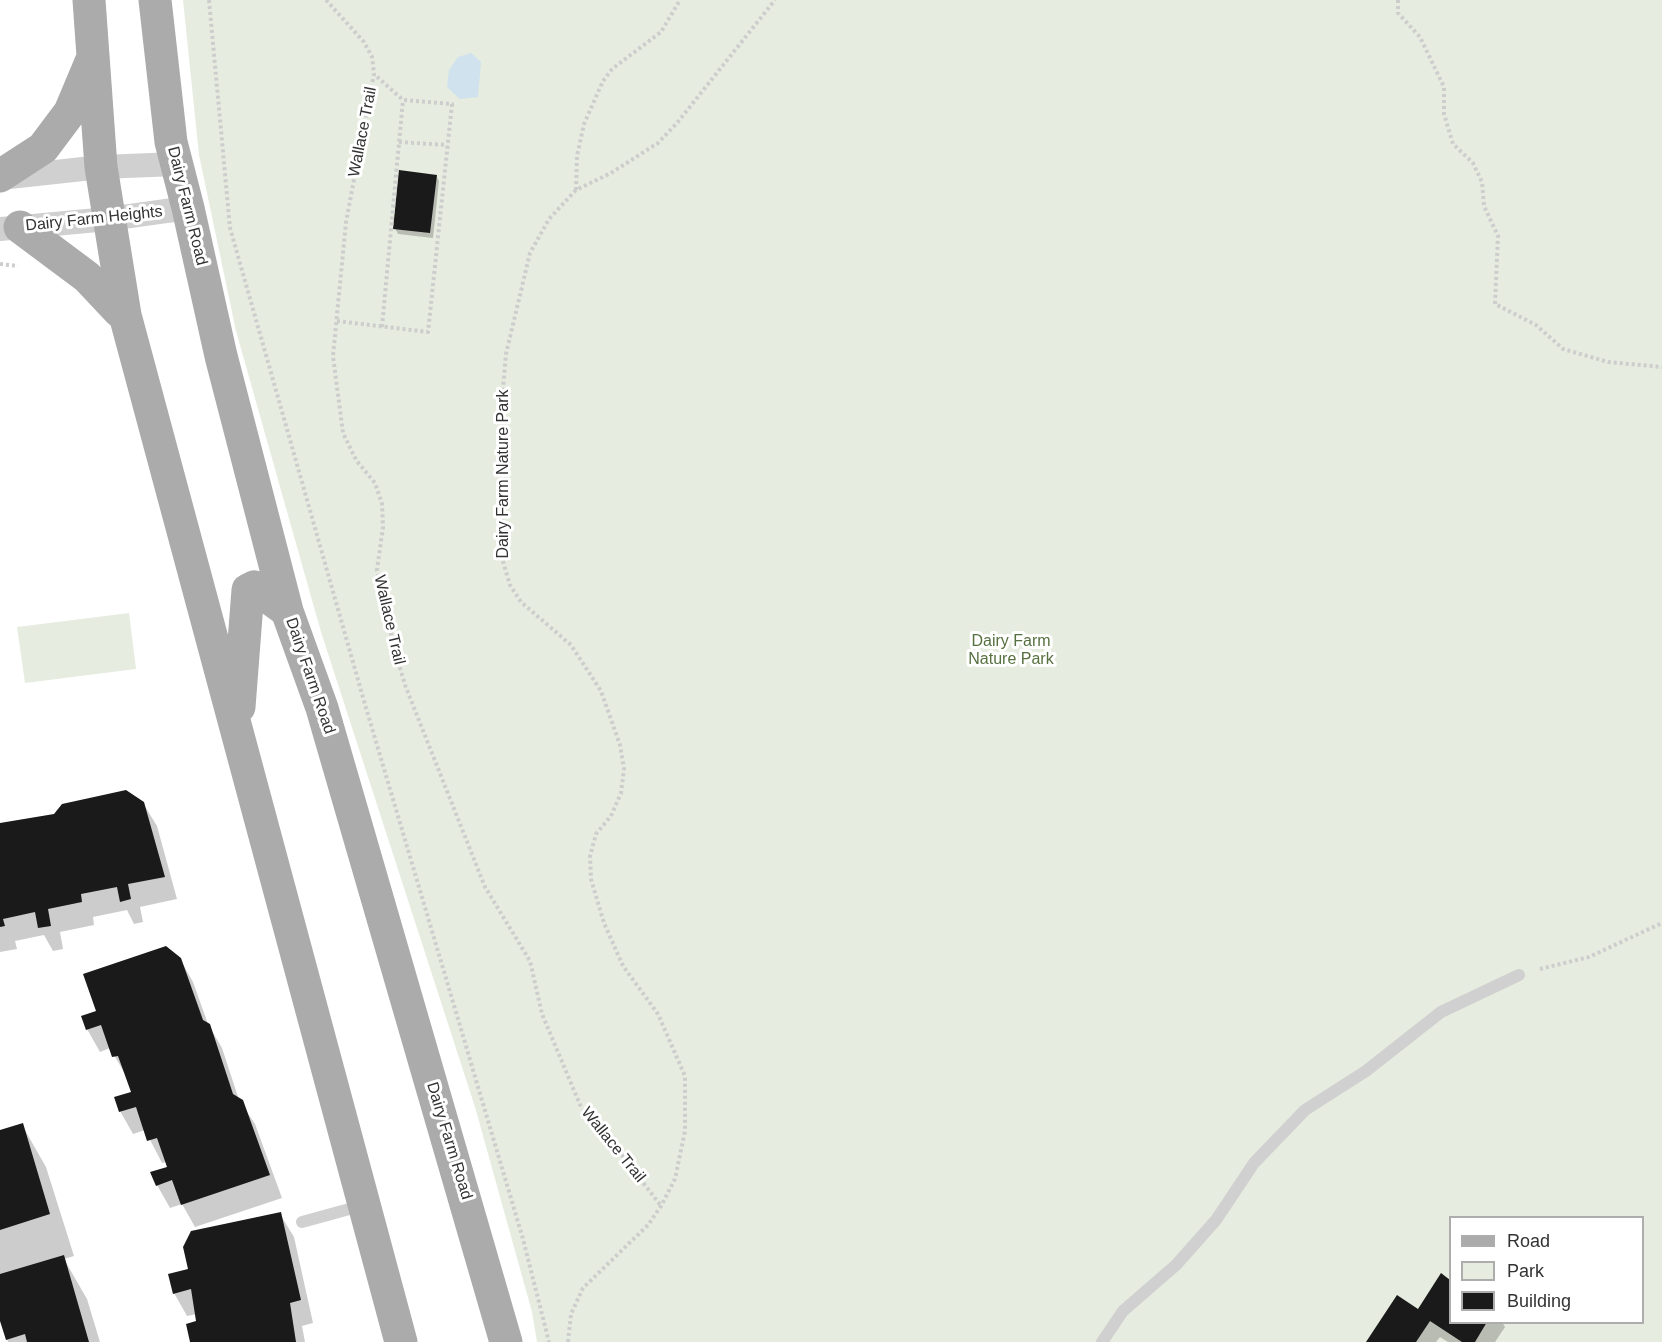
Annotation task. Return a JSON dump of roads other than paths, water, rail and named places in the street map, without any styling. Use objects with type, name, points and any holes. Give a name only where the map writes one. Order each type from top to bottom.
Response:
[{"type":"main road","points":[[89,0],[101,167],[125,315],[401,1342]]},
{"type":"main road","name":"Dairy Farm Road","points":[[155,0],[169,131],[221,356],[288,611],[322,708],[506,1342]]},
{"type":"main road","points":[[0,177],[43,148],[57,131],[70,112],[93,57]]},
{"type":"main road","points":[[10,228],[87,277],[118,311],[125,315]]},
{"type":"main road","points":[[237,729],[248,590],[254,587],[288,611]]},
{"type":"street","points":[[0,177],[101,167],[177,164]]},
{"type":"street","name":"Dairy Farm Heights","points":[[10,228],[108,219],[188,208]]},
{"type":"lane","points":[[1102,1342],[1123,1311],[1176,1265],[1216,1220],[1254,1163],[1305,1110],[1366,1071],[1442,1012],[1519,975]]},
{"type":"lane","points":[[302,1222],[365,1205]]},
{"type":"water","points":[[471,53],[481,62],[478,97],[460,99],[447,87],[449,70],[458,57]]},
{"type":"park label","name":"Dairy Farm Nature Park","points":[[1011,651]]}]
